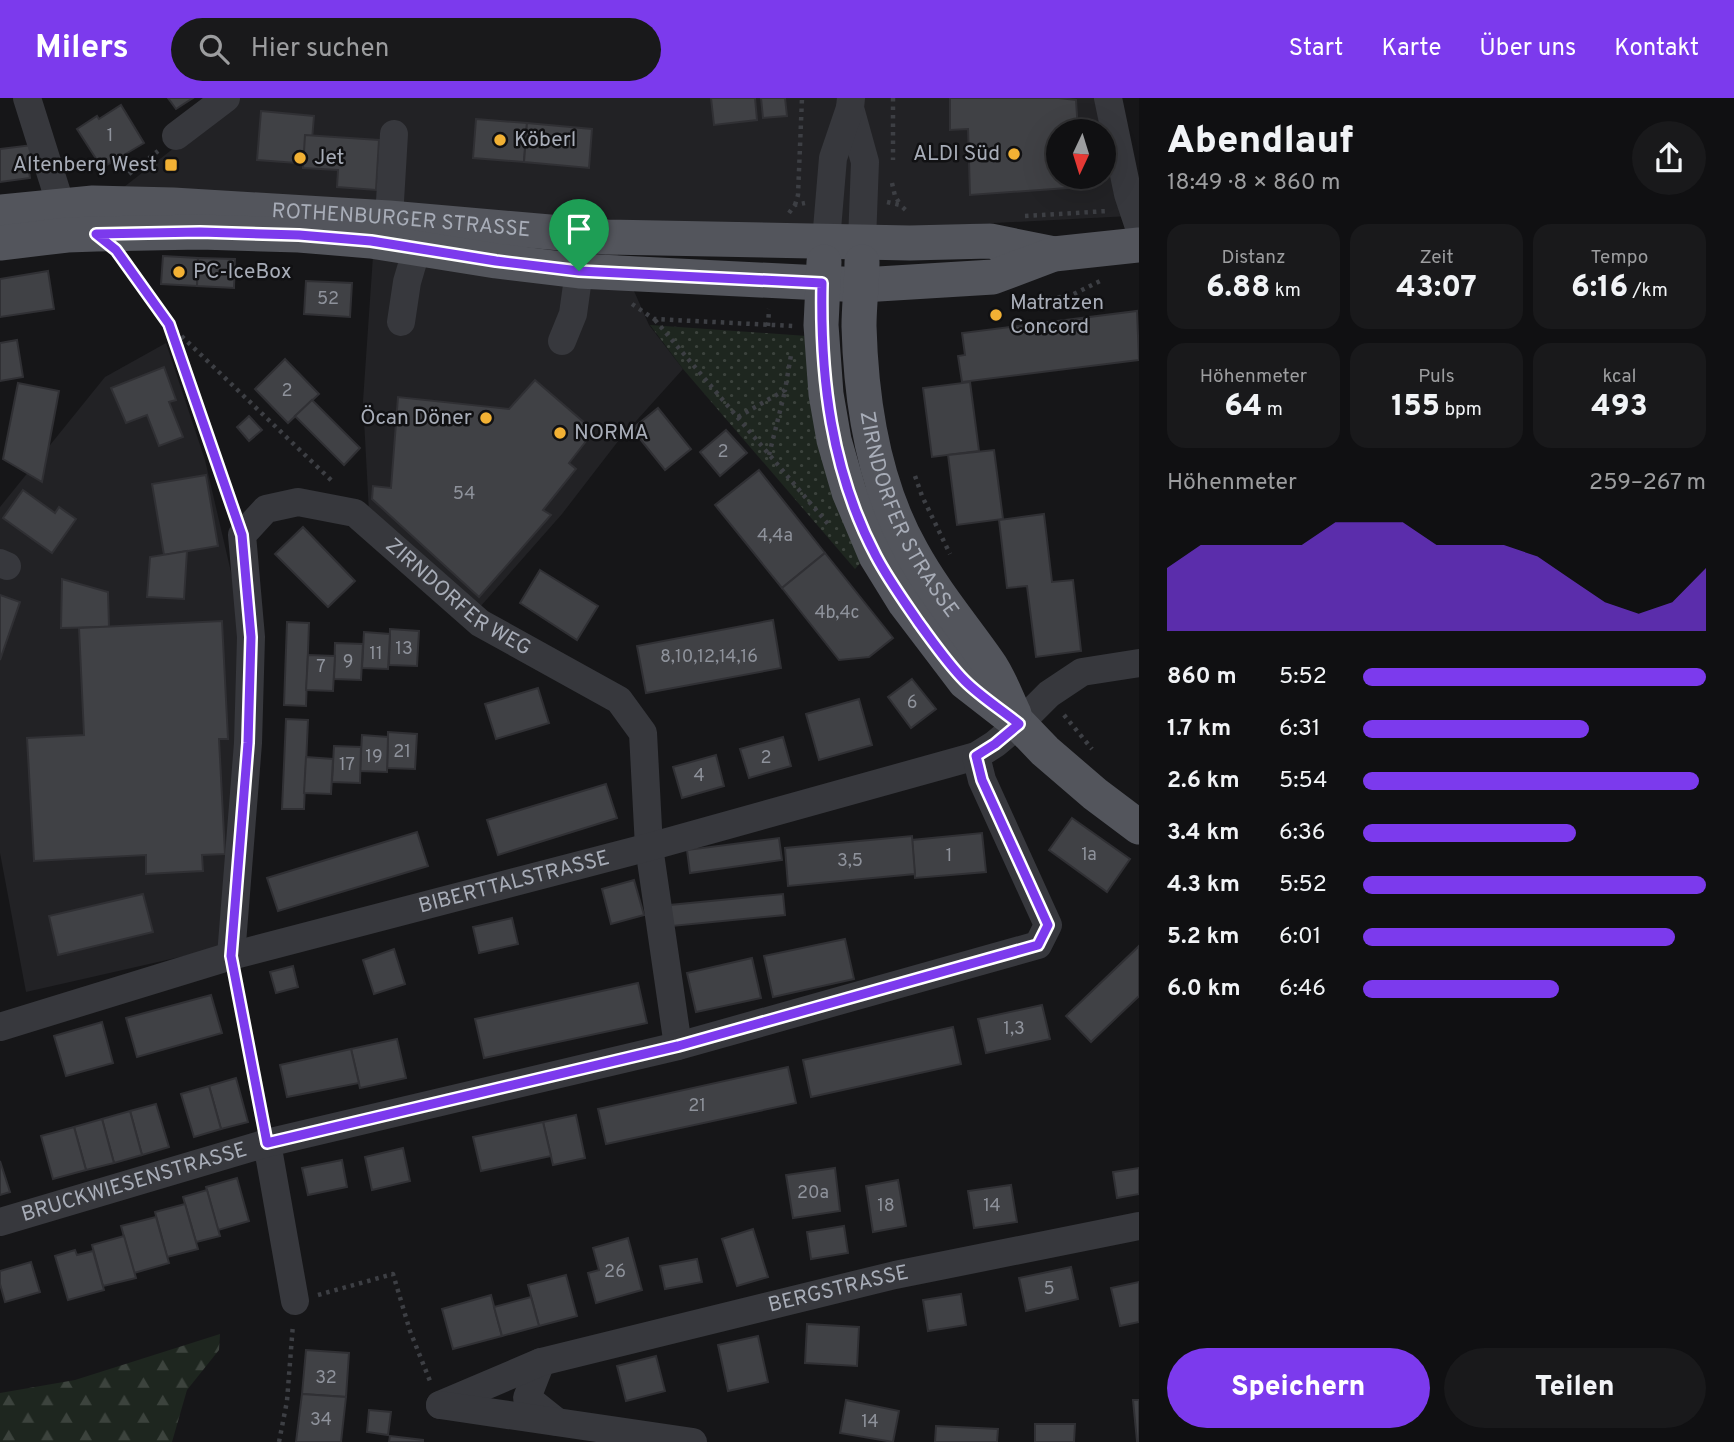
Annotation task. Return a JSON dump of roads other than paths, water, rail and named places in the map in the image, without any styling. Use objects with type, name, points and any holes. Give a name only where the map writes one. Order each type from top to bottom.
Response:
[{"type":"main road","name":"ROTHENBURGER STRASSE","points":[[0,212],[83,214],[173,205],[389,218],[607,237],[990,242],[1054,254]]},
{"type":"main road","name":"ROTHENBURGER STRASSE","points":[[0,243],[67,235],[83,214]]},
{"type":"main road","name":"ROTHENBURGER STRASSE","points":[[83,214],[200,232],[299,235],[371,241],[579,271],[862,285],[993,277],[1054,254],[1139,245]]},
{"type":"main road","name":"ZIRNDORFER STRASSE","points":[[826,241],[821,339],[826,394],[834,440],[849,492],[876,556],[912,613],[965,681],[1019,724],[1045,751],[1096,794],[1139,827]]},
{"type":"main road","name":"ZIRNDORFER STRASSE","points":[[862,241],[860,339],[869,422],[879,470],[893,513],[911,551],[936,591],[989,664],[1019,724]]},
{"type":"street","points":[[27,98],[83,214]]},
{"type":"street","points":[[176,136],[226,98]]},
{"type":"street","points":[[1108,98],[1128,194],[1139,227]]},
{"type":"street","points":[[826,241],[833,158],[850,103]]},
{"type":"street","points":[[850,103],[865,162],[862,241]]},
{"type":"street","points":[[389,218],[394,134]]},
{"type":"street","points":[[401,322],[417,248]]},
{"type":"street","points":[[562,341],[571,324],[579,271]]},
{"type":"street","name":"ZIRNDORFER WEG","points":[[231,956],[248,743],[251,637],[242,535],[266,509],[298,502],[355,513],[481,623],[619,700],[643,733],[649,847],[678,1046]]},
{"type":"street","name":"BIBERTTALSTRASSE","points":[[0,1027],[231,956],[649,847],[976,756],[1019,724],[1049,694],[1082,672],[1139,663]]},
{"type":"street","name":"BRUCKWIESENSTRASSE","points":[[0,1223],[267,1143],[678,1046],[1038,945],[1048,925],[982,780],[976,756]]},
{"type":"street","points":[[267,1143],[295,1301]]},
{"type":"street","name":"BERGSTRASSE","points":[[558,1423],[440,1405],[541,1362],[882,1278],[1139,1226]]},
{"type":"street","points":[[541,1362],[527,1398],[558,1423],[693,1442]]},
{"type":"place","name":"Köberl","points":[[500,140]]},
{"type":"place","name":"ALDI Süd","points":[[1014,154]]},
{"type":"place","name":"Jet","points":[[300,158]]},
{"type":"place","name":"Altenberg West","points":[[171,165]]},
{"type":"place","name":"PC-IceBox","points":[[179,272]]},
{"type":"place","name":"Matratzen Concord","points":[[996,315]]},
{"type":"place","name":"Öcan Döner","points":[[486,418]]},
{"type":"place","name":"NORMA","points":[[560,433]]}]
